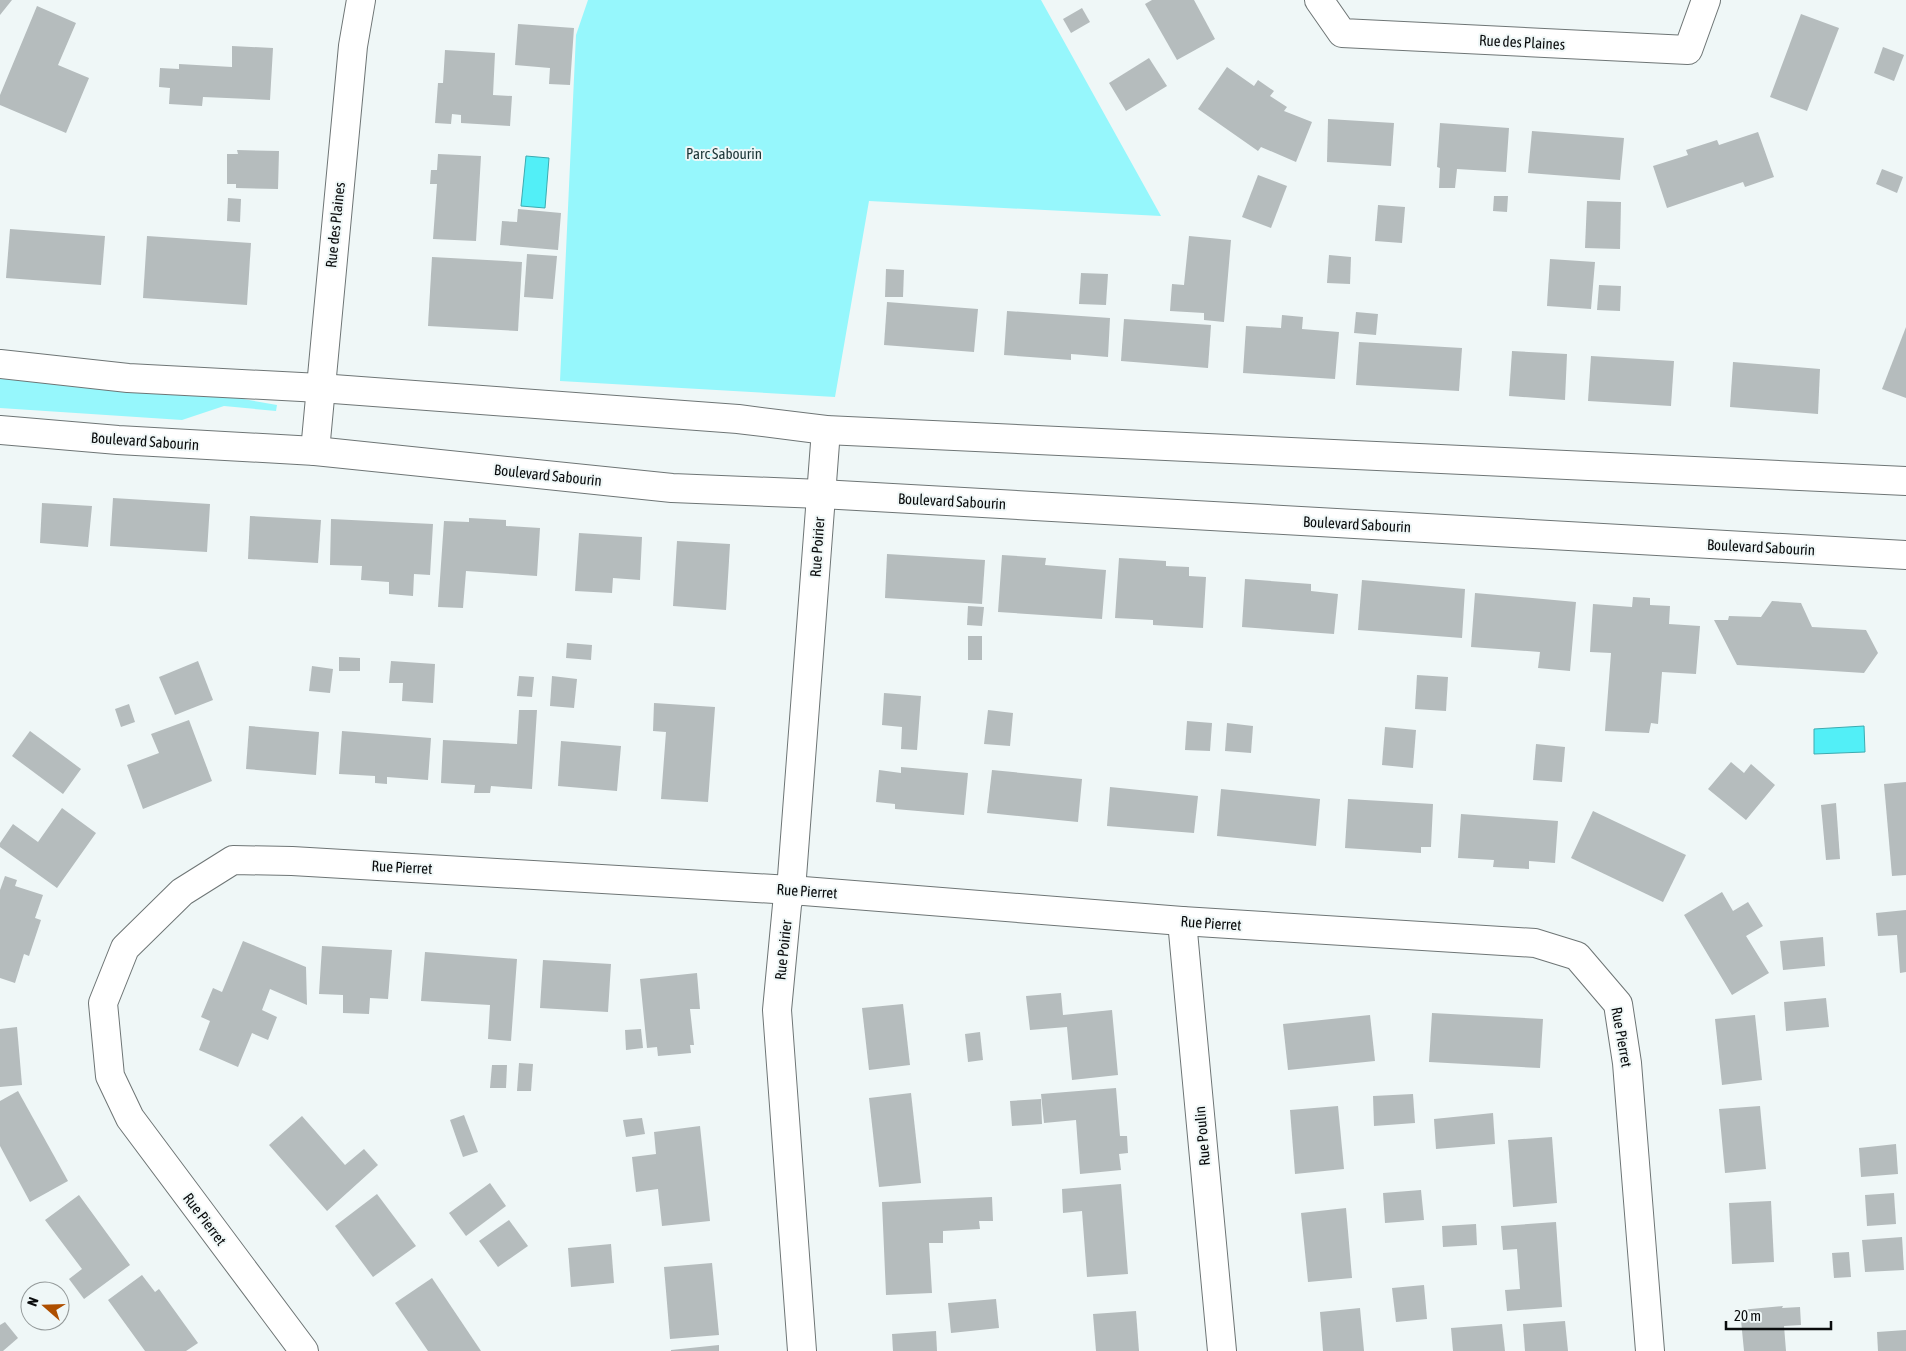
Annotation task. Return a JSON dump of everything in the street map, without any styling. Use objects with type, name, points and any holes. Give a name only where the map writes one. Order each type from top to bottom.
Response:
[{"type":"street","name":"Rue des Plaines","points":[[315,452],[353,46],[361,0]]},
{"type":"street","name":"Rue des Plaines","points":[[1319,0],[1342,33],[1688,50],[1706,0]]},
{"type":"street","points":[[0,364],[128,378],[320,388],[738,418],[826,430],[1906,481]]},
{"type":"street","name":"Boulevard Sabourin","points":[[0,430],[118,440],[315,452],[672,488],[821,494],[1906,555]]},
{"type":"street","name":"Rue Poirier","points":[[802,1351],[777,1010],[787,905],[791,890],[826,430]]},
{"type":"street","name":"Rue Pierret","points":[[304,1351],[130,1118],[110,1076],[103,1003],[125,948],[182,892],[233,860],[292,860],[791,890],[1182,921],[1535,943],[1577,956],[1618,1004],[1628,1063],[1650,1351]]},
{"type":"street","name":"Rue Poulin","points":[[1182,921],[1222,1351]]},
{"type":"green space","name":"Parc Sabourin","points":[[588,0],[1041,0],[1161,216],[869,201],[835,397],[560,381],[576,35]]},
{"type":"green space","points":[[0,378],[193,390],[277,405],[276,411],[224,406],[182,420],[0,408]]},
{"type":"shaded area","points":[[526,156],[549,158],[545,208],[521,206]]},
{"type":"shaded area","points":[[1864,726],[1865,752],[1814,754],[1814,729]]},
{"type":"building","points":[[0,0],[12,0],[0,15]]},
{"type":"building","points":[[1152,0],[1194,0],[1215,39],[1177,60],[1145,4]]},
{"type":"building","points":[[37,6],[76,23],[58,65],[89,78],[66,133],[0,105],[0,95]]},
{"type":"building","points":[[1082,8],[1090,22],[1071,33],[1063,19]]},
{"type":"building","points":[[1801,14],[1839,28],[1807,111],[1770,97]]},
{"type":"building","points":[[518,24],[574,28],[570,85],[549,84],[550,68],[515,65]]},
{"type":"building","points":[[232,46],[273,48],[270,100],[203,97],[202,106],[169,104],[170,88],[159,87],[160,68],[179,69],[179,64],[232,67]]},
{"type":"building","points":[[1883,47],[1904,55],[1894,81],[1874,73]]},
{"type":"building","points":[[445,50],[495,53],[493,95],[512,96],[510,126],[461,123],[461,115],[452,114],[451,124],[435,123],[438,83],[443,83]]},
{"type":"building","points":[[1149,58],[1167,86],[1126,111],[1109,83]]},
{"type":"building","points":[[1227,67],[1254,86],[1258,80],[1274,91],[1270,96],[1287,107],[1284,111],[1312,122],[1296,162],[1261,147],[1258,151],[1198,109]]},
{"type":"building","points":[[1328,119],[1394,123],[1391,166],[1327,162]]},
{"type":"building","points":[[1440,123],[1509,128],[1506,172],[1457,169],[1455,188],[1439,188],[1440,168],[1437,167]]},
{"type":"building","points":[[1532,131],[1624,138],[1620,180],[1528,173]]},
{"type":"building","points":[[1758,132],[1774,177],[1745,187],[1743,182],[1667,208],[1653,166],[1688,155],[1686,150],[1717,140],[1719,145]]},
{"type":"building","points":[[237,150],[279,151],[278,189],[236,188],[236,184],[227,184],[227,154],[238,154]]},
{"type":"building","points":[[438,154],[481,156],[476,241],[433,239],[437,184],[430,184],[431,170],[437,170]]},
{"type":"building","points":[[1882,169],[1903,177],[1897,193],[1876,184]]},
{"type":"building","points":[[1258,175],[1287,186],[1271,228],[1242,217]]},
{"type":"building","points":[[1494,196],[1508,196],[1507,212],[1493,211]]},
{"type":"building","points":[[228,198],[241,199],[240,222],[227,221]]},
{"type":"building","points":[[1587,201],[1621,202],[1620,249],[1585,248]]},
{"type":"building","points":[[1378,205],[1405,207],[1402,243],[1375,241]]},
{"type":"building","points":[[518,209],[561,213],[558,250],[500,245],[502,221],[517,222]]},
{"type":"building","points":[[10,229],[105,236],[101,285],[6,278]]},
{"type":"building","points":[[147,236],[251,243],[247,305],[143,298]]},
{"type":"building","points":[[1189,236],[1231,240],[1224,322],[1204,320],[1204,313],[1170,311],[1172,284],[1184,285]]},
{"type":"building","points":[[527,254],[557,256],[553,299],[524,297]]},
{"type":"building","points":[[1329,255],[1351,257],[1350,284],[1327,283]]},
{"type":"building","points":[[432,257],[522,262],[518,331],[428,326]]},
{"type":"building","points":[[1550,259],[1595,262],[1591,309],[1547,306]]},
{"type":"building","points":[[886,269],[904,270],[903,297],[885,297]]},
{"type":"building","points":[[1081,273],[1108,274],[1106,305],[1079,304]]},
{"type":"building","points":[[1599,285],[1621,286],[1620,311],[1597,310]]},
{"type":"building","points":[[887,302],[978,309],[974,352],[884,345]]},
{"type":"building","points":[[1007,311],[1110,318],[1108,357],[1071,354],[1071,360],[1004,355]]},
{"type":"building","points":[[1356,312],[1378,314],[1376,335],[1354,333]]},
{"type":"building","points":[[1282,315],[1303,317],[1302,329],[1339,332],[1335,379],[1243,373],[1246,326],[1281,328]]},
{"type":"building","points":[[1124,319],[1211,325],[1208,368],[1121,361]]},
{"type":"building","points":[[1906,327],[1906,398],[1882,389]]},
{"type":"building","points":[[1359,342],[1462,348],[1459,391],[1356,385]]},
{"type":"building","points":[[1512,351],[1567,354],[1565,400],[1509,396]]},
{"type":"building","points":[[1591,356],[1674,361],[1671,406],[1588,401]]},
{"type":"building","points":[[1733,362],[1820,369],[1818,414],[1730,407]]},
{"type":"building","points":[[113,498],[210,504],[207,552],[110,546]]},
{"type":"building","points":[[42,503],[92,506],[88,547],[40,543]]},
{"type":"building","points":[[250,516],[321,520],[318,563],[248,559]]},
{"type":"building","points":[[469,518],[506,520],[506,526],[540,528],[537,576],[466,571],[463,608],[438,607],[444,521],[469,522]]},
{"type":"building","points":[[331,519],[433,524],[430,575],[414,574],[413,596],[389,594],[389,582],[361,580],[362,566],[330,565]]},
{"type":"building","points":[[579,533],[642,537],[640,580],[613,578],[612,593],[575,591]]},
{"type":"building","points":[[677,541],[730,544],[726,610],[673,606]]},
{"type":"building","points":[[887,554],[985,560],[982,604],[885,598]]},
{"type":"building","points":[[1002,555],[1046,558],[1045,565],[1106,570],[1102,619],[998,612]]},
{"type":"building","points":[[1119,558],[1166,561],[1166,566],[1189,567],[1189,576],[1206,577],[1203,628],[1153,625],[1153,620],[1115,618]]},
{"type":"building","points":[[1245,579],[1311,584],[1311,591],[1338,594],[1334,634],[1242,627]]},
{"type":"building","points":[[1362,580],[1465,589],[1462,638],[1358,630]]},
{"type":"building","points":[[1475,593],[1576,602],[1570,671],[1538,668],[1540,652],[1471,647]]},
{"type":"building","points":[[1633,597],[1650,598],[1650,605],[1670,606],[1669,624],[1700,626],[1696,674],[1662,672],[1658,724],[1651,723],[1649,733],[1605,731],[1611,653],[1590,652],[1593,604],[1632,607]]},
{"type":"building","points":[[1772,601],[1801,603],[1812,627],[1866,630],[1878,653],[1864,673],[1737,665],[1714,620],[1728,620],[1729,616],[1761,617]]},
{"type":"building","points":[[968,606],[984,607],[982,626],[967,625]]},
{"type":"building","points":[[968,636],[982,636],[982,660],[968,660]]},
{"type":"building","points":[[567,643],[592,645],[591,660],[566,658]]},
{"type":"building","points":[[339,657],[360,658],[360,671],[339,671]]},
{"type":"building","points":[[198,661],[213,700],[175,715],[159,677]]},
{"type":"building","points":[[391,661],[435,664],[433,703],[402,701],[403,683],[389,683]]},
{"type":"building","points":[[312,666],[333,669],[330,693],[309,691]]},
{"type":"building","points":[[1417,675],[1448,677],[1446,711],[1415,709]]},
{"type":"building","points":[[519,676],[534,677],[532,697],[517,696]]},
{"type":"building","points":[[552,676],[577,679],[574,708],[550,706]]},
{"type":"building","points":[[884,693],[921,696],[917,750],[901,749],[902,727],[882,725]]},
{"type":"building","points":[[654,703],[715,707],[708,802],[661,799],[666,732],[653,731]]},
{"type":"building","points":[[129,704],[135,722],[121,727],[115,709]]},
{"type":"building","points":[[519,710],[537,710],[532,789],[491,786],[490,793],[474,793],[475,785],[441,783],[443,740],[517,744]]},
{"type":"building","points":[[988,710],[1013,713],[1010,746],[984,744]]},
{"type":"building","points":[[189,720],[212,781],[143,809],[127,765],[159,753],[151,734]]},
{"type":"building","points":[[1187,721],[1212,723],[1210,751],[1185,750]]},
{"type":"building","points":[[1227,723],[1253,726],[1251,753],[1225,751]]},
{"type":"building","points":[[249,726],[319,732],[316,775],[246,769]]},
{"type":"building","points":[[1385,727],[1416,730],[1413,768],[1382,765]]},
{"type":"building","points":[[30,731],[81,769],[63,794],[12,756]]},
{"type":"building","points":[[342,731],[431,738],[428,780],[387,777],[387,784],[375,783],[375,776],[339,774]]},
{"type":"building","points":[[561,741],[621,746],[617,791],[558,786]]},
{"type":"building","points":[[1536,744],[1565,747],[1562,782],[1533,780]]},
{"type":"building","points":[[1731,762],[1744,773],[1751,764],[1775,785],[1746,820],[1708,789]]},
{"type":"building","points":[[901,767],[968,773],[964,815],[895,809],[895,804],[876,802],[879,770],[901,773]]},
{"type":"building","points":[[992,770],[1082,779],[1078,822],[987,813]]},
{"type":"building","points":[[1906,782],[1906,875],[1892,876],[1884,784]]},
{"type":"building","points":[[1110,787],[1198,796],[1194,833],[1107,826]]},
{"type":"building","points":[[1221,789],[1320,799],[1316,846],[1217,836]]},
{"type":"building","points":[[1348,799],[1433,804],[1431,847],[1421,847],[1421,853],[1345,848]]},
{"type":"building","points":[[1836,803],[1840,859],[1826,860],[1821,805]]},
{"type":"building","points":[[62,808],[96,833],[57,888],[0,847],[0,843],[13,824],[38,842]]},
{"type":"building","points":[[1593,811],[1686,855],[1663,902],[1571,858]]},
{"type":"building","points":[[1461,814],[1558,821],[1555,863],[1529,861],[1529,869],[1493,867],[1494,860],[1458,858]]},
{"type":"building","points":[[5,876],[17,880],[15,886],[43,895],[35,918],[41,920],[29,956],[24,954],[15,983],[0,978],[0,890]]},
{"type":"building","points":[[1722,892],[1733,911],[1748,902],[1763,926],[1746,936],[1769,973],[1732,995],[1684,915]]},
{"type":"building","points":[[1906,910],[1906,972],[1900,973],[1897,935],[1878,936],[1876,913]]},
{"type":"building","points":[[1823,937],[1825,966],[1783,970],[1780,941]]},
{"type":"building","points":[[243,941],[306,967],[307,1005],[270,989],[262,1010],[277,1017],[268,1040],[252,1033],[238,1067],[199,1050],[210,1021],[201,1017],[213,988],[222,992]]},
{"type":"building","points":[[322,946],[392,950],[388,999],[370,998],[369,1014],[343,1013],[343,995],[319,994]]},
{"type":"building","points":[[425,952],[517,959],[511,1041],[488,1039],[490,1005],[421,1001]]},
{"type":"building","points":[[543,960],[611,964],[608,1012],[540,1008]]},
{"type":"building","points":[[697,973],[700,1009],[690,1009],[694,1045],[690,1045],[691,1053],[658,1056],[657,1047],[647,1048],[640,979]]},
{"type":"building","points":[[1061,993],[1063,1015],[1112,1010],[1118,1075],[1072,1080],[1067,1027],[1030,1030],[1026,996]]},
{"type":"building","points":[[1826,998],[1829,1027],[1786,1031],[1784,1002]]},
{"type":"building","points":[[903,1004],[910,1065],[869,1070],[862,1008]]},
{"type":"building","points":[[1432,1013],[1543,1019],[1540,1068],[1429,1062]]},
{"type":"building","points":[[1370,1015],[1375,1061],[1288,1070],[1283,1024]]},
{"type":"building","points":[[1755,1015],[1762,1080],[1722,1085],[1715,1019]]},
{"type":"building","points":[[17,1027],[22,1085],[0,1087],[0,1029]]},
{"type":"building","points":[[641,1029],[643,1048],[626,1050],[625,1030]]},
{"type":"building","points":[[980,1032],[983,1060],[968,1062],[965,1034]]},
{"type":"building","points":[[519,1063],[533,1064],[531,1091],[517,1091]]},
{"type":"building","points":[[492,1065],[507,1065],[506,1088],[490,1088]]},
{"type":"building","points":[[1116,1088],[1120,1136],[1127,1136],[1128,1153],[1119,1154],[1121,1170],[1080,1174],[1076,1120],[1044,1123],[1041,1094]]},
{"type":"building","points":[[18,1091],[68,1181],[30,1202],[0,1146],[0,1101]]},
{"type":"building","points":[[911,1093],[921,1183],[879,1187],[869,1098]]},
{"type":"building","points":[[1413,1094],[1415,1123],[1374,1126],[1373,1096]]},
{"type":"building","points":[[1041,1099],[1042,1124],[1012,1126],[1010,1101]]},
{"type":"building","points":[[1338,1106],[1344,1169],[1295,1174],[1290,1110]]},
{"type":"building","points":[[1760,1106],[1766,1169],[1725,1173],[1719,1109]]},
{"type":"building","points":[[1493,1113],[1495,1144],[1436,1149],[1434,1119]]},
{"type":"building","points":[[464,1115],[478,1152],[463,1157],[450,1120]]},
{"type":"building","points":[[302,1116],[345,1165],[364,1149],[378,1165],[327,1211],[269,1145]]},
{"type":"building","points":[[642,1118],[645,1134],[626,1137],[623,1120]]},
{"type":"building","points":[[700,1126],[710,1221],[662,1226],[658,1189],[636,1192],[632,1157],[656,1154],[654,1132]]},
{"type":"building","points":[[1552,1137],[1557,1203],[1513,1207],[1508,1140]]},
{"type":"building","points":[[1896,1144],[1898,1174],[1861,1177],[1859,1148]]},
{"type":"building","points":[[490,1183],[506,1206],[466,1236],[449,1213]]},
{"type":"building","points":[[1121,1184],[1128,1274],[1087,1277],[1082,1211],[1063,1213],[1062,1189]]},
{"type":"building","points":[[1421,1190],[1424,1220],[1385,1223],[1383,1193]]},
{"type":"building","points":[[1894,1193],[1896,1224],[1867,1226],[1865,1195]]},
{"type":"building","points":[[377,1194],[416,1246],[373,1277],[335,1226]]},
{"type":"building","points":[[79,1195],[130,1265],[84,1299],[69,1279],[82,1269],[45,1220]]},
{"type":"building","points":[[992,1197],[993,1221],[979,1221],[980,1229],[943,1231],[943,1243],[929,1243],[932,1293],[886,1295],[882,1202]]},
{"type":"building","points":[[1771,1201],[1774,1262],[1732,1264],[1729,1203]]},
{"type":"building","points":[[1346,1208],[1352,1278],[1308,1282],[1301,1213]]},
{"type":"building","points":[[509,1220],[528,1246],[498,1267],[479,1241]]},
{"type":"building","points":[[1556,1222],[1562,1307],[1507,1311],[1505,1290],[1520,1289],[1517,1249],[1503,1250],[1501,1226]]},
{"type":"building","points":[[1476,1224],[1477,1245],[1443,1247],[1442,1226]]},
{"type":"building","points":[[1902,1237],[1904,1270],[1865,1272],[1862,1240]]},
{"type":"building","points":[[611,1244],[614,1283],[571,1287],[568,1248]]},
{"type":"building","points":[[1849,1252],[1851,1277],[1834,1278],[1832,1253]]},
{"type":"building","points":[[712,1263],[719,1335],[670,1339],[664,1267]]},
{"type":"building","points":[[142,1275],[155,1292],[159,1289],[198,1343],[186,1351],[145,1351],[108,1300]]},
{"type":"building","points":[[432,1278],[481,1351],[428,1351],[395,1303]]},
{"type":"building","points":[[1424,1285],[1427,1319],[1396,1322],[1392,1288]]},
{"type":"building","points":[[996,1299],[999,1328],[951,1333],[948,1303]]},
{"type":"building","points":[[1783,1306],[1782,1308],[1800,1307],[1801,1325],[1784,1326],[1786,1351],[1744,1351],[1740,1310]]},
{"type":"building","points":[[1360,1308],[1364,1351],[1323,1351],[1320,1312]]},
{"type":"building","points":[[1136,1311],[1139,1351],[1096,1351],[1093,1314]]},
{"type":"building","points":[[1565,1321],[1568,1351],[1525,1351],[1523,1324]]},
{"type":"building","points":[[5,1322],[18,1338],[3,1351],[0,1351],[0,1325]]},
{"type":"building","points":[[1502,1324],[1505,1351],[1453,1351],[1451,1328]]},
{"type":"building","points":[[1906,1330],[1906,1351],[1878,1351],[1877,1332]]},
{"type":"building","points":[[936,1331],[937,1351],[893,1351],[892,1334]]},
{"type":"building","points":[[719,1345],[719,1351],[671,1351],[671,1350]]}]
